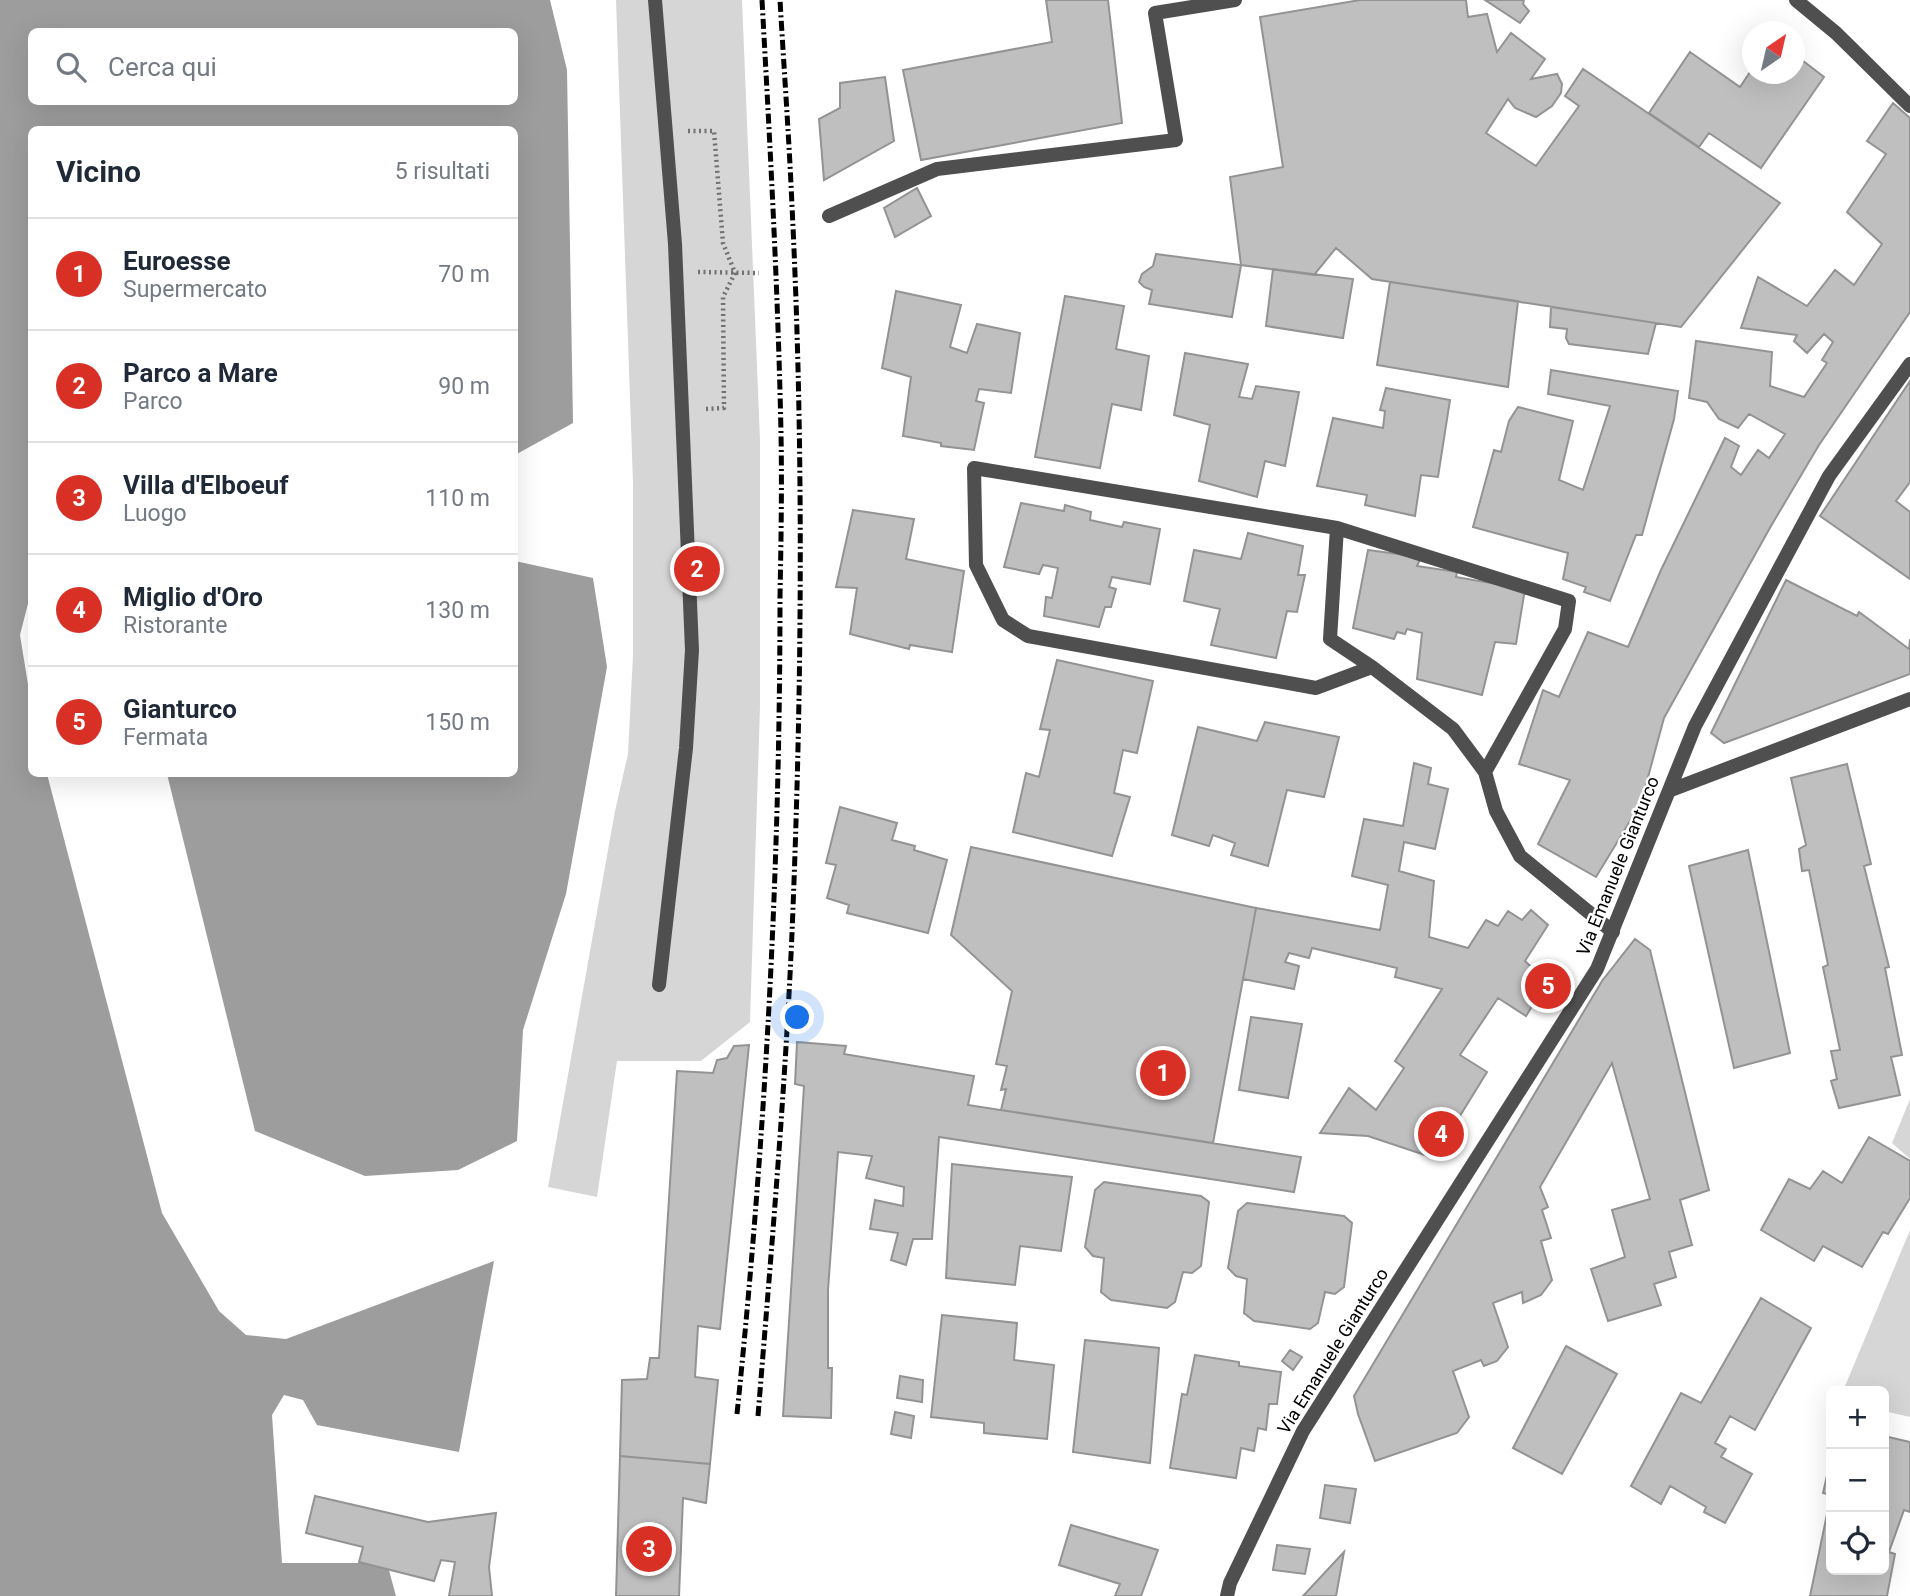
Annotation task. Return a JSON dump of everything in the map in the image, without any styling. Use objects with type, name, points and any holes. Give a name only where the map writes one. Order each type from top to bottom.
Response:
[{"type":"street","points":[[655,0],[676,272],[692,650],[686,748],[659,985]]},
{"type":"street","points":[[830,216],[937,169],[1176,140],[1155,13],[1235,0]]},
{"type":"street","points":[[1796,0],[1836,33],[1910,106]]},
{"type":"street","name":"Via Emanuele Gianturco","points":[[1227,1596],[1230,1583],[1303,1431],[1597,969],[1695,726],[1829,476],[1910,364]]},
{"type":"street","points":[[1372,667],[1316,688],[1028,636],[1003,620],[976,565],[974,468],[1337,528],[1569,601],[1565,629],[1485,772]]},
{"type":"street","points":[[1337,528],[1330,639],[1372,667],[1453,730],[1485,772],[1496,811],[1520,856],[1613,932]]},
{"type":"street","points":[[1671,790],[1910,699]]},
{"type":"path","points":[[666,131],[714,131],[723,243],[735,273],[723,297],[724,408],[682,411]]},
{"type":"path","points":[[676,272],[759,273]]},
{"type":"shaded area","points":[[0,0],[550,0],[567,70],[573,423],[518,453],[518,126],[28,126],[28,604],[20,635],[28,684],[28,777],[48,777],[162,1213],[219,1311],[246,1335],[286,1339],[494,1261],[459,1452],[317,1425],[303,1400],[284,1395],[272,1415],[282,1563],[387,1563],[396,1596],[0,1596]]},
{"type":"shaded area","points":[[616,0],[742,0],[760,440],[760,707],[750,1022],[701,1061],[617,1061],[597,1197],[548,1187],[615,811],[628,754],[633,655],[633,483]]},
{"type":"shaded area","points":[[518,562],[593,578],[607,667],[566,894],[523,1030],[517,1141],[458,1170],[365,1176],[255,1131],[168,777],[518,777]]},
{"type":"shaded area","points":[[1910,1099],[1910,1159],[1892,1143]]},
{"type":"shaded area","points":[[1910,1230],[1910,1417],[1889,1412],[1889,1386],[1845,1386]]},
{"type":"building","points":[[1046,0],[1108,0],[1122,123],[921,160],[903,70],[1052,42]]},
{"type":"building","points":[[1360,0],[1466,0],[1468,17],[1487,14],[1497,52],[1511,33],[1545,59],[1531,79],[1557,74],[1562,84],[1561,93],[1552,106],[1536,117],[1515,108],[1508,99],[1486,133],[1536,166],[1579,106],[1565,96],[1583,69],[1780,203],[1681,327],[1372,279],[1336,248],[1314,275],[1241,265],[1230,177],[1283,167],[1260,17]]},
{"type":"building","points":[[1485,0],[1524,0],[1523,4],[1529,11],[1520,23]]},
{"type":"building","points":[[1690,52],[1740,87],[1742,84],[1805,84],[1805,62],[1824,77],[1761,168],[1709,133],[1699,147],[1649,113]]},
{"type":"building","points":[[885,77],[894,141],[824,180],[819,119],[840,108],[840,83]]},
{"type":"building","points":[[1893,103],[1910,118],[1910,312],[1819,445],[1664,718],[1641,803],[1596,877],[1538,844],[1570,780],[1519,764],[1543,690],[1559,697],[1588,632],[1628,647],[1661,570],[1725,438],[1739,446],[1731,467],[1741,475],[1758,450],[1769,458],[1785,434],[1749,414],[1738,428],[1719,419],[1707,402],[1689,398],[1696,341],[1772,352],[1770,386],[1804,397],[1827,363],[1822,360],[1833,342],[1824,334],[1807,353],[1794,341],[1797,335],[1741,328],[1758,277],[1807,306],[1835,270],[1854,285],[1882,244],[1847,212],[1886,154],[1867,141]]},
{"type":"building","points":[[917,188],[931,216],[895,237],[884,208]]},
{"type":"building","points":[[1156,254],[1241,265],[1232,317],[1149,304],[1152,290],[1139,282],[1142,274],[1153,266]]},
{"type":"building","points":[[1273,269],[1353,279],[1343,338],[1266,326]]},
{"type":"building","points":[[1390,282],[1518,301],[1508,387],[1377,365]]},
{"type":"building","points":[[896,291],[961,305],[950,347],[967,353],[977,324],[1020,333],[1011,393],[979,389],[976,401],[984,403],[974,450],[941,446],[941,443],[903,436],[911,377],[882,368]]},
{"type":"building","points":[[1065,296],[1124,306],[1116,349],[1149,356],[1141,410],[1112,404],[1100,468],[1035,457]]},
{"type":"building","points":[[1551,307],[1656,323],[1648,354],[1569,344],[1566,338],[1567,329],[1550,327]]},
{"type":"building","points":[[1185,353],[1248,364],[1239,397],[1252,399],[1256,386],[1299,392],[1285,466],[1265,461],[1257,497],[1199,481],[1210,425],[1174,415]]},
{"type":"building","points":[[1551,370],[1678,391],[1674,419],[1642,535],[1636,535],[1610,601],[1584,592],[1586,587],[1563,579],[1568,553],[1473,527],[1494,450],[1501,452],[1509,421],[1518,407],[1573,421],[1559,480],[1583,490],[1610,406],[1548,394]]},
{"type":"building","points":[[1910,381],[1910,482],[1896,501],[1910,512],[1910,579],[1820,516]]},
{"type":"building","points":[[1386,388],[1450,400],[1438,477],[1421,475],[1415,516],[1365,505],[1367,495],[1317,486],[1333,418],[1383,428],[1385,411],[1380,410]]},
{"type":"building","points":[[1021,503],[1064,511],[1065,505],[1091,512],[1090,520],[1122,527],[1124,522],[1160,529],[1150,584],[1112,577],[1109,587],[1116,589],[1111,607],[1105,607],[1099,627],[1044,616],[1046,597],[1052,598],[1058,568],[1043,565],[1039,574],[1004,567]]},
{"type":"building","points":[[853,510],[914,519],[906,559],[964,571],[952,652],[910,645],[909,649],[850,634],[857,588],[836,587]]},
{"type":"building","points":[[1248,533],[1303,546],[1298,575],[1305,575],[1297,612],[1287,611],[1276,658],[1211,645],[1220,609],[1184,601],[1194,550],[1241,559]]},
{"type":"building","points":[[1368,550],[1421,557],[1417,566],[1457,572],[1456,577],[1525,589],[1516,644],[1495,642],[1482,695],[1417,679],[1422,633],[1407,629],[1405,634],[1397,632],[1394,639],[1353,628]]},
{"type":"building","points":[[1786,580],[1857,616],[1859,612],[1909,649],[1910,639],[1910,674],[1724,743],[1711,733]]},
{"type":"building","points":[[1057,660],[1153,681],[1137,753],[1123,750],[1114,793],[1130,797],[1112,856],[1013,832],[1026,773],[1039,777],[1050,730],[1040,729]]},
{"type":"building","points":[[1265,722],[1339,737],[1324,797],[1287,790],[1268,866],[1231,855],[1235,843],[1213,835],[1209,846],[1172,835],[1198,727],[1257,741]]},
{"type":"building","points":[[1414,763],[1431,768],[1428,784],[1448,789],[1435,849],[1404,842],[1399,871],[1434,881],[1429,937],[1468,948],[1486,920],[1498,926],[1508,911],[1522,920],[1531,910],[1548,925],[1525,961],[1547,982],[1526,1016],[1498,998],[1460,1055],[1487,1072],[1434,1158],[1368,1136],[1320,1133],[1349,1088],[1376,1110],[1404,1068],[1395,1061],[1442,989],[1395,977],[1397,968],[1312,948],[1309,958],[1289,953],[1285,962],[1299,966],[1294,989],[1243,979],[1256,908],[1380,930],[1388,885],[1352,876],[1364,819],[1403,826]]},
{"type":"building","points":[[1847,764],[1871,864],[1864,866],[1889,967],[1885,968],[1902,1055],[1891,1057],[1900,1095],[1839,1108],[1831,1081],[1837,1079],[1831,1051],[1840,1050],[1823,967],[1828,965],[1809,870],[1802,871],[1799,849],[1806,845],[1791,778]]},
{"type":"building","points":[[840,807],[897,823],[892,840],[915,846],[914,850],[947,860],[928,933],[847,913],[849,905],[827,898],[836,865],[826,863]]},
{"type":"building","points":[[971,847],[1256,908],[1213,1143],[1001,1110],[1006,1089],[1001,1090],[1007,1066],[996,1064],[1012,991],[951,935]]},
{"type":"building","points":[[1748,850],[1790,1053],[1734,1068],[1689,866]]},
{"type":"building","points":[[1635,939],[1650,950],[1709,1190],[1680,1200],[1692,1245],[1669,1252],[1676,1277],[1654,1284],[1661,1305],[1608,1321],[1591,1269],[1625,1257],[1612,1210],[1650,1199],[1612,1063],[1540,1187],[1548,1207],[1542,1210],[1551,1238],[1541,1241],[1552,1280],[1541,1295],[1523,1303],[1522,1292],[1493,1303],[1508,1347],[1497,1361],[1484,1366],[1481,1360],[1453,1371],[1469,1417],[1457,1433],[1375,1461],[1354,1396],[1602,981]]},
{"type":"building","points":[[1251,1017],[1302,1024],[1288,1098],[1239,1090]]},
{"type":"building","points":[[797,1042],[846,1046],[844,1054],[974,1076],[968,1105],[1301,1157],[1294,1192],[939,1137],[932,1239],[913,1239],[906,1265],[891,1260],[898,1233],[870,1229],[875,1200],[903,1206],[904,1187],[866,1178],[872,1156],[838,1152],[828,1290],[828,1368],[832,1368],[831,1418],[783,1416],[804,1086],[795,1084]]},
{"type":"building","points":[[749,1045],[720,1329],[698,1326],[695,1377],[718,1380],[710,1464],[620,1456],[622,1380],[647,1379],[650,1358],[659,1358],[677,1071],[713,1073],[717,1060],[727,1058],[734,1046]]},
{"type":"building","points":[[1869,1137],[1910,1161],[1910,1198],[1888,1234],[1883,1232],[1862,1267],[1823,1246],[1814,1261],[1761,1230],[1789,1179],[1810,1189],[1823,1171],[1842,1183]]},
{"type":"building","points":[[952,1164],[1072,1177],[1061,1251],[1020,1246],[1015,1285],[946,1278]]},
{"type":"building","points":[[1104,1182],[1201,1196],[1209,1202],[1201,1266],[1192,1273],[1183,1272],[1175,1302],[1167,1308],[1111,1300],[1101,1292],[1104,1258],[1093,1256],[1085,1247],[1095,1190]]},
{"type":"building","points":[[1247,1203],[1344,1216],[1352,1223],[1344,1287],[1335,1294],[1325,1292],[1318,1323],[1310,1329],[1254,1321],[1244,1313],[1247,1279],[1236,1276],[1228,1268],[1238,1211]]},
{"type":"building","points":[[1761,1298],[1811,1328],[1755,1430],[1730,1416],[1715,1443],[1726,1449],[1721,1457],[1752,1474],[1725,1523],[1704,1512],[1706,1507],[1670,1486],[1661,1504],[1631,1486],[1681,1393],[1701,1403]]},
{"type":"building","points":[[942,1315],[1017,1323],[1014,1360],[1054,1365],[1047,1439],[984,1433],[984,1423],[931,1417]]},
{"type":"building","points":[[1085,1340],[1159,1348],[1150,1463],[1073,1452]]},
{"type":"building","points":[[1566,1346],[1617,1374],[1562,1474],[1513,1448]]},
{"type":"building","points":[[1290,1350],[1302,1357],[1293,1370],[1282,1361]]},
{"type":"building","points":[[1195,1355],[1239,1362],[1239,1366],[1281,1372],[1277,1404],[1269,1404],[1266,1430],[1258,1428],[1254,1451],[1241,1448],[1236,1478],[1170,1468],[1182,1394],[1187,1395]]},
{"type":"building","points":[[900,1376],[923,1380],[922,1402],[897,1398]]},
{"type":"building","points":[[895,1412],[914,1416],[911,1438],[891,1434]]},
{"type":"building","points":[[1889,1437],[1910,1442],[1910,1512],[1904,1510],[1889,1552]]},
{"type":"building","points":[[620,1456],[710,1464],[706,1503],[683,1498],[679,1596],[616,1596]]},
{"type":"building","points":[[1325,1485],[1356,1489],[1350,1523],[1320,1518]]},
{"type":"building","points":[[315,1496],[428,1522],[496,1513],[489,1567],[492,1596],[449,1596],[455,1562],[441,1560],[434,1581],[359,1562],[363,1547],[306,1533]]},
{"type":"building","points":[[1826,1519],[1826,1575],[1889,1575],[1889,1552],[1895,1554],[1887,1596],[1810,1596]]},
{"type":"building","points":[[1071,1525],[1158,1550],[1141,1596],[1115,1596],[1120,1584],[1059,1565]]},
{"type":"building","points":[[1277,1545],[1310,1549],[1305,1574],[1273,1570]]},
{"type":"building","points":[[1344,1552],[1336,1596],[1303,1596]]},
{"type":"railway","points":[[737,1414],[756,1210],[769,1006],[779,699],[781,433],[776,271],[762,0]]},
{"type":"railway","points":[[758,1416],[789,993],[800,660],[796,297],[780,0]]},
{"type":"place","name":"Parco a Mare","points":[[697,569]]},
{"type":"place","name":"Gianturco","points":[[1548,986]]},
{"type":"place","name":"Euroesse","points":[[1163,1073]]},
{"type":"place","name":"Miglio d'Oro","points":[[1441,1134]]},
{"type":"place","name":"Villa d'Elboeuf","points":[[649,1549]]}]
